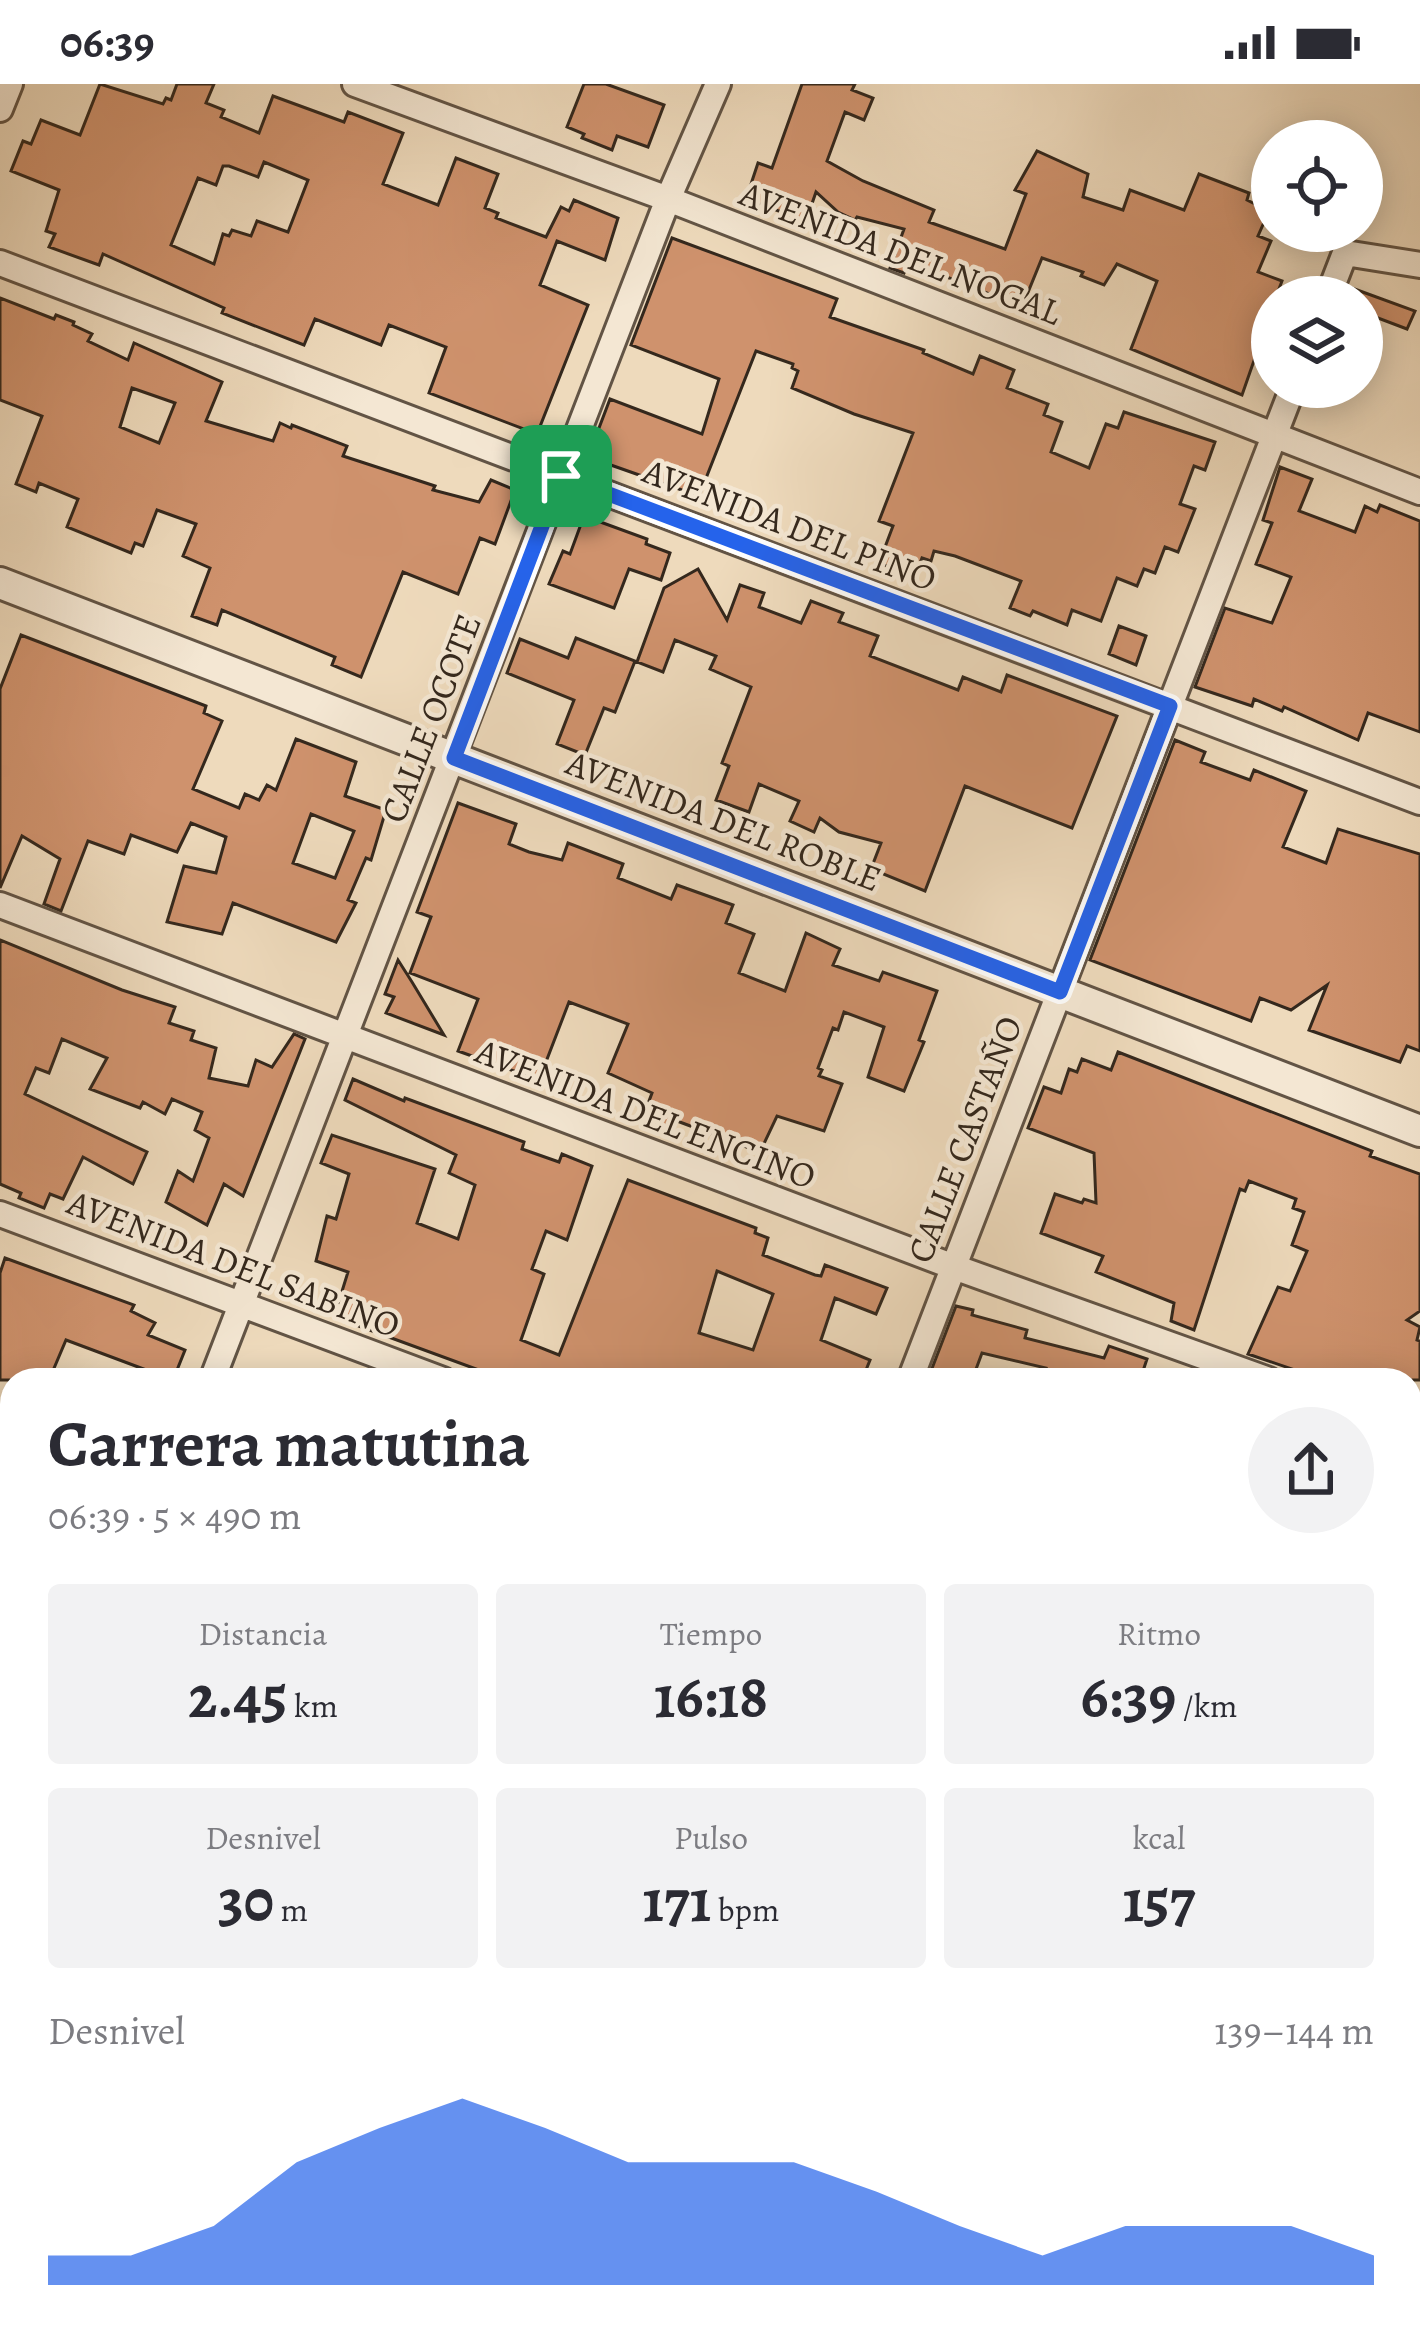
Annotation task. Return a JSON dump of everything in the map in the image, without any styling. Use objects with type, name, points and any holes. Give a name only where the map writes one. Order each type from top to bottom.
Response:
[{"type":"street","points":[[0,109],[10,84]]},
{"type":"street","name":"AVENIDA DEL NOGAL","points":[[355,84],[668,200],[1420,492]]},
{"type":"street","name":"CALLE OCOTE","points":[[217,1368],[668,200],[718,84]]},
{"type":"street","points":[[1336,276],[1345,253],[1420,265]]},
{"type":"street","name":"AVENIDA DEL PINO","points":[[0,263],[1420,802]]},
{"type":"street","name":"CALLE CASTAÑO","points":[[915,1368],[1285,408]]},
{"type":"street","name":"AVENIDA DEL ROBLE","points":[[0,583],[1420,1131]]},
{"type":"street","name":"AVENIDA DEL ENCINO","points":[[0,905],[953,1267],[1235,1368]]},
{"type":"street","name":"AVENIDA DEL SABINO","points":[[0,1214],[411,1368]]},
{"type":"building","points":[[100,84],[163,104],[166,98],[171,100],[177,84],[214,84],[206,103],[224,110],[221,117],[259,133],[273,96],[344,122],[348,112],[403,133],[383,184],[438,205],[456,158],[498,174],[485,208],[498,213],[496,218],[546,237],[561,207],[569,211],[574,200],[618,218],[605,260],[557,241],[540,285],[588,305],[537,434],[429,393],[446,347],[389,325],[381,345],[315,319],[304,345],[222,313],[224,308],[103,254],[99,265],[49,247],[55,234],[46,231],[59,190],[11,171],[23,141],[31,144],[41,120],[80,135]],"holes":[[[264,162],[308,180],[288,232],[257,221],[251,236],[232,230],[229,236],[223,234],[214,264],[171,245],[198,178],[216,185],[223,166],[258,177]]]},
{"type":"building","points":[[584,84],[606,84],[664,105],[648,147],[617,136],[612,150],[567,127]]},
{"type":"building","points":[[802,84],[855,84],[852,90],[873,98],[864,120],[845,112],[827,161],[934,210],[929,222],[1005,249],[1026,194],[1015,190],[1037,151],[1088,174],[1083,197],[1123,210],[1130,190],[1184,210],[1199,174],[1249,193],[1251,252],[1266,252],[1258,272],[1269,276],[1251,276],[1251,369],[1242,395],[1131,349],[1157,281],[1117,264],[1104,285],[1042,258],[1022,307],[909,262],[904,273],[890,268],[904,229],[855,220],[816,192],[806,221],[746,199],[758,163],[772,168]]},
{"type":"building","points":[[672,238],[837,299],[830,317],[924,350],[973,374],[980,356],[1014,370],[1007,388],[1048,404],[1044,415],[1062,422],[1051,452],[1089,468],[1106,424],[1118,428],[1124,412],[1215,442],[1205,470],[1194,466],[1180,504],[1195,509],[1178,552],[1165,547],[1155,573],[1144,569],[1137,586],[1117,578],[1101,621],[1072,610],[1067,625],[1033,611],[1030,616],[1010,608],[1021,581],[955,556],[934,551],[931,561],[922,558],[915,577],[879,563],[893,526],[879,521],[913,433],[792,388],[798,371],[793,364],[756,351],[699,496],[588,457],[610,399],[702,434],[719,379],[631,345]]},
{"type":"building","points":[[0,298],[74,322],[92,334],[88,341],[128,360],[134,343],[222,382],[206,421],[273,441],[280,423],[292,425],[347,446],[343,456],[479,502],[491,480],[515,490],[495,544],[480,538],[458,594],[403,572],[361,677],[332,665],[335,657],[222,610],[217,625],[192,616],[210,568],[183,556],[196,524],[157,510],[143,546],[135,543],[131,553],[67,527],[78,499],[39,483],[36,492],[16,484],[42,416],[0,400]],"holes":[[[132,388],[175,403],[159,443],[120,427]]]},
{"type":"building","points":[[1383,299],[1415,311],[1407,329],[1383,320]]},
{"type":"building","points":[[1280,467],[1312,479],[1299,511],[1355,532],[1365,506],[1377,512],[1380,505],[1420,521],[1420,732],[1368,713],[1358,740],[1284,707],[1282,711],[1254,699],[1252,706],[1195,687],[1225,608],[1272,623],[1291,577],[1256,564],[1272,523],[1263,520]]},
{"type":"building","points":[[584,516],[647,539],[646,544],[670,553],[661,580],[629,569],[614,608],[549,584],[563,551],[570,554]]},
{"type":"building","points":[[698,569],[727,620],[740,585],[764,593],[759,607],[801,623],[811,601],[843,613],[839,622],[878,636],[870,656],[958,690],[963,677],[1001,692],[1007,675],[1117,716],[1072,828],[965,786],[925,891],[871,869],[881,843],[839,832],[820,818],[814,832],[790,821],[799,801],[759,784],[749,812],[716,800],[729,766],[722,763],[751,687],[710,669],[716,656],[675,640],[663,672],[637,662],[664,588]]},
{"type":"building","points":[[1119,626],[1146,636],[1136,665],[1109,654]]},
{"type":"building","points":[[21,635],[206,706],[204,713],[222,721],[193,789],[239,808],[245,794],[259,800],[267,785],[276,790],[296,739],[356,762],[345,796],[386,810],[371,860],[366,858],[348,900],[356,903],[336,942],[233,903],[222,934],[167,922],[184,866],[216,873],[226,837],[191,823],[177,852],[131,835],[124,854],[88,841],[61,911],[44,904],[60,859],[22,836],[0,888],[0,689]],"holes":[[[311,814],[354,831],[335,878],[293,863]]]},
{"type":"building","points":[[576,638],[635,661],[615,712],[604,708],[585,755],[557,744],[574,700],[507,673],[520,639],[568,658]]},
{"type":"building","points":[[1175,740],[1205,752],[1201,762],[1250,780],[1254,770],[1306,791],[1283,847],[1326,863],[1338,829],[1420,854],[1420,1051],[1407,1046],[1400,1062],[1309,1030],[1327,985],[1291,1010],[1260,998],[1251,1021],[1090,960]]},
{"type":"building","points":[[458,803],[516,824],[509,844],[529,852],[562,860],[568,843],[623,864],[618,878],[671,899],[677,885],[733,905],[726,923],[754,934],[739,973],[785,991],[806,933],[840,949],[833,965],[879,981],[883,972],[937,991],[919,1040],[924,1042],[904,1091],[868,1077],[884,1027],[844,1012],[818,1068],[822,1070],[819,1076],[842,1084],[824,1131],[777,1116],[760,1152],[677,1121],[672,1132],[642,1120],[652,1093],[608,1073],[628,1024],[569,1002],[539,1080],[458,1051],[478,999],[410,973],[431,917],[417,912]]},
{"type":"building","points":[[0,940],[175,1007],[169,1023],[194,1031],[191,1040],[216,1048],[209,1078],[248,1086],[256,1060],[272,1067],[294,1034],[305,1039],[243,1196],[224,1184],[207,1225],[166,1202],[178,1171],[193,1181],[209,1138],[195,1130],[202,1112],[172,1099],[165,1114],[143,1102],[140,1108],[90,1089],[107,1058],[62,1039],[49,1073],[36,1068],[25,1094],[147,1152],[133,1184],[83,1157],[63,1199],[50,1194],[44,1208],[0,1184]]},
{"type":"building","points":[[398,960],[444,1035],[386,1013],[394,997],[385,994]]},
{"type":"building","points":[[1118,1052],[1420,1174],[1420,1311],[1407,1320],[1420,1327],[1420,1368],[1289,1368],[1248,1354],[1278,1287],[1290,1291],[1307,1251],[1292,1245],[1304,1212],[1293,1208],[1296,1199],[1249,1181],[1245,1191],[1240,1189],[1194,1330],[1171,1321],[1174,1303],[1096,1272],[1103,1256],[1041,1233],[1055,1194],[1096,1203],[1094,1153],[1028,1128],[1044,1087],[1061,1093],[1069,1069],[1077,1072],[1082,1059],[1111,1070]]},
{"type":"building","points":[[353,1079],[524,1142],[522,1149],[559,1162],[562,1154],[592,1166],[567,1240],[546,1231],[532,1269],[544,1274],[521,1340],[559,1355],[628,1180],[756,1228],[755,1233],[768,1238],[763,1255],[821,1276],[825,1265],[887,1288],[876,1314],[835,1298],[821,1340],[870,1360],[867,1368],[473,1368],[334,1317],[348,1272],[316,1261],[327,1216],[336,1219],[349,1174],[321,1163],[332,1135],[435,1169],[417,1223],[458,1239],[475,1185],[449,1173],[456,1155],[345,1100]],"holes":[[[717,1271],[773,1294],[753,1350],[699,1333]]]},
{"type":"building","points":[[5,1258],[134,1305],[131,1311],[155,1323],[148,1335],[185,1350],[178,1368],[141,1368],[66,1340],[54,1368],[0,1368],[0,1273]]},
{"type":"building","points":[[956,1306],[1027,1330],[1025,1338],[1104,1358],[1109,1346],[1147,1359],[1144,1368],[1046,1368],[982,1353],[976,1368],[932,1368]]},
{"type":"route","points":[[561,476],[1170,706],[1060,992],[454,758],[561,476]]}]
